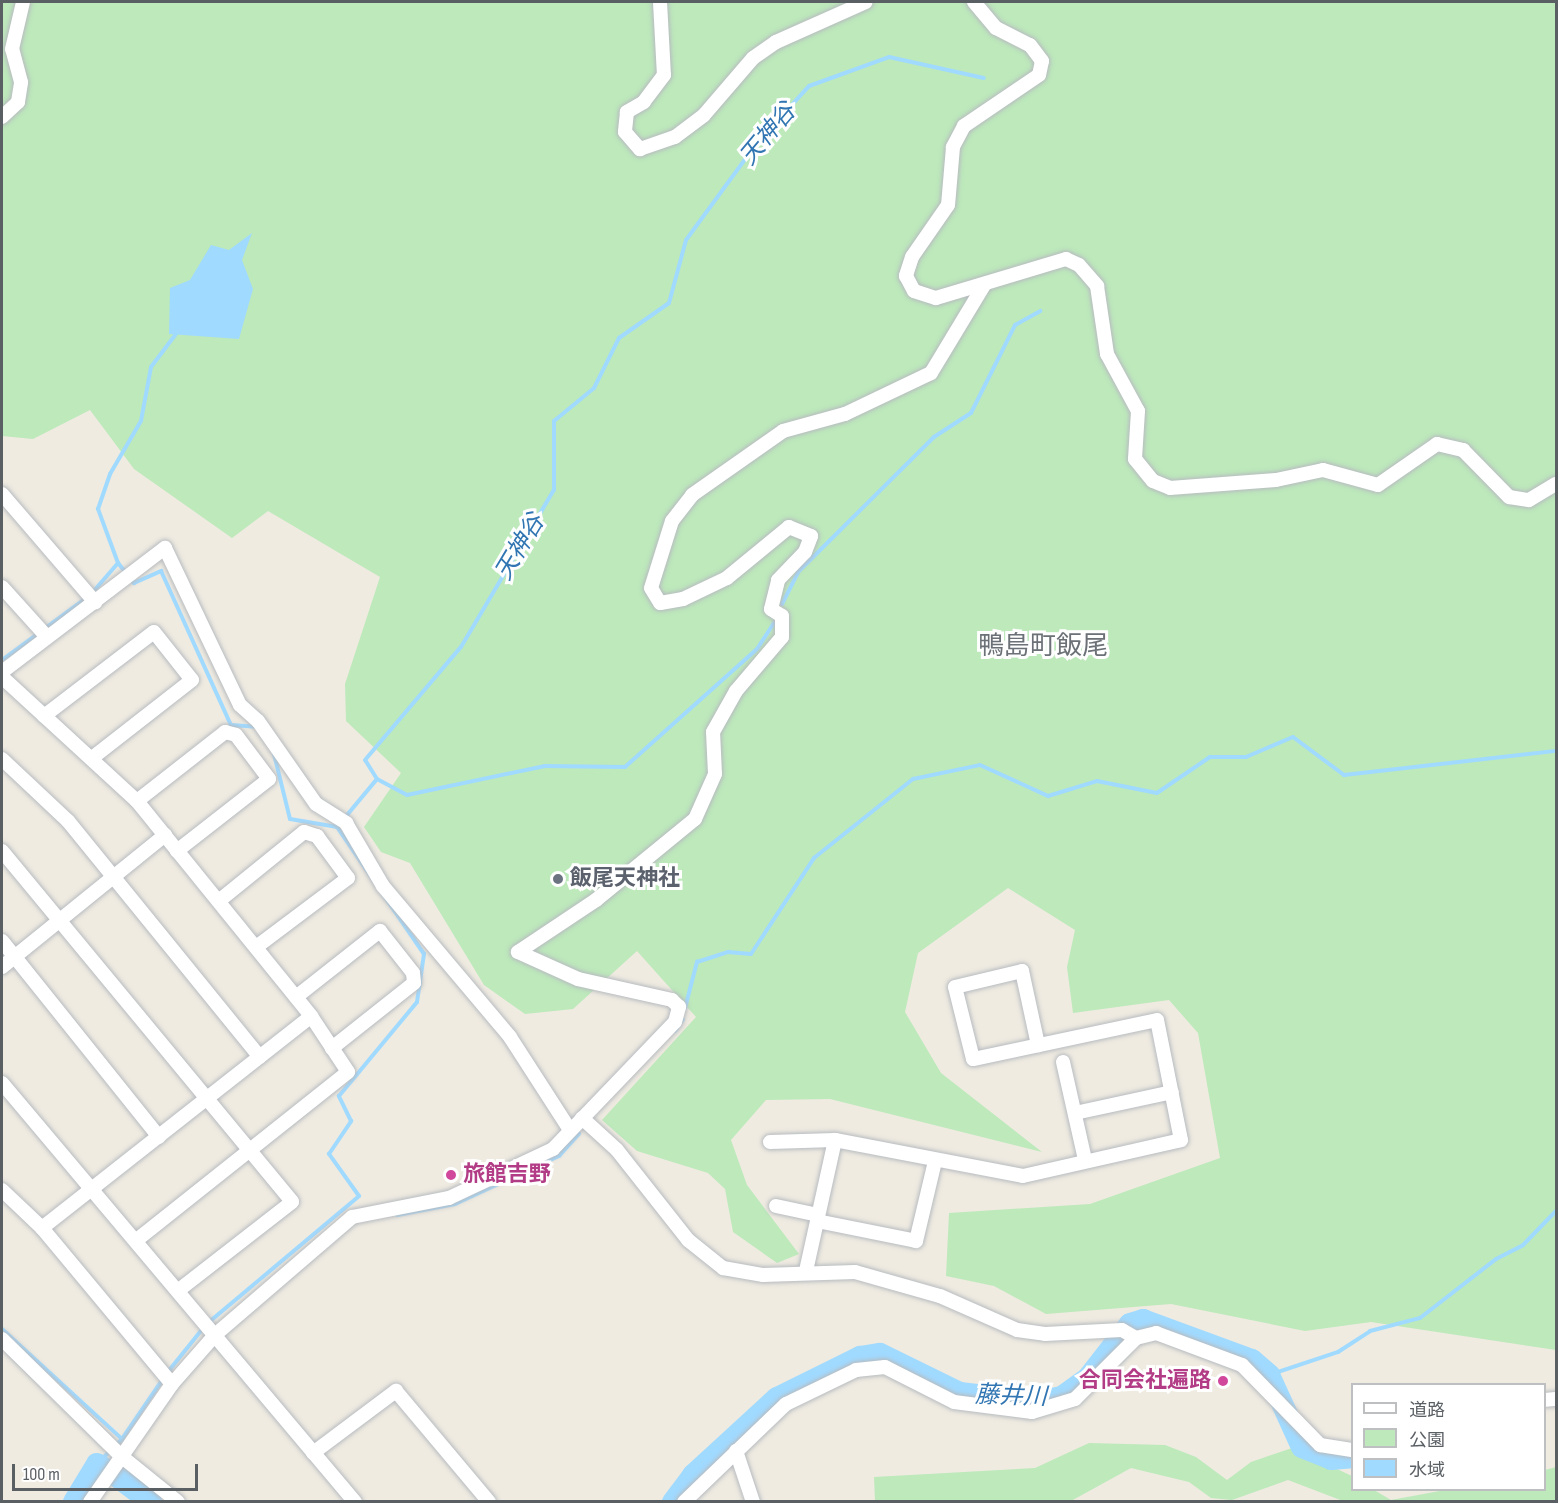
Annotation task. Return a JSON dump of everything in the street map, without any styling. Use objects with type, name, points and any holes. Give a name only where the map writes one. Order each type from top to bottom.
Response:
[{"type":"street","points":[[2,117],[18,102],[21,82],[12,49],[23,2]]},
{"type":"street","points":[[660,2],[664,75],[644,102],[627,112],[625,132],[639,149],[675,137],[704,115],[761,52],[866,2]]},
{"type":"street","points":[[974,2],[996,28],[1030,45],[1042,61],[1039,75],[964,126],[953,147],[948,205],[906,276],[914,291],[936,298],[1066,259],[1090,275],[1097,286],[1107,354],[1138,411],[1135,459],[1153,482],[1170,488],[1276,480],[1323,470],[1378,484],[1437,444],[1463,450],[1509,497],[1528,500],[1557,484]]},
{"type":"street","points":[[90,1502],[172,1384],[215,1335],[352,1217],[449,1198],[489,1182],[553,1149],[675,1022],[679,1007],[672,1000],[578,979],[518,952],[596,900],[695,819],[715,774],[713,732],[736,691],[782,637],[782,616],[771,609],[778,580],[805,552],[811,536],[789,527],[726,578],[683,599],[660,603],[651,588],[672,521],[692,495],[783,431],[845,414],[931,373],[984,285]]},
{"type":"street","points":[[2,494],[95,602]]},
{"type":"street","points":[[2,672],[165,548],[240,705],[258,721],[316,804],[343,820],[383,886],[510,1037],[570,1131]]},
{"type":"street","points":[[2,587],[47,637]]},
{"type":"street","points":[[44,716],[154,632],[192,680],[91,759]]},
{"type":"street","points":[[2,677],[137,801],[220,900],[311,1016],[348,1072],[138,1239]]},
{"type":"street","points":[[137,801],[225,732],[236,735],[268,779],[177,851]]},
{"type":"street","points":[[2,759],[68,821],[260,1057]]},
{"type":"street","points":[[220,900],[304,832],[323,844],[348,878],[256,947]]},
{"type":"street","points":[[2,967],[165,835]]},
{"type":"street","points":[[2,851],[62,917],[252,1148],[292,1202],[179,1290]]},
{"type":"street","points":[[296,997],[380,931],[413,974],[414,983],[332,1048]]},
{"type":"street","points":[[2,941],[159,1137]]},
{"type":"street","points":[[771,1142],[835,1140],[935,1161],[1023,1176],[1181,1140],[1157,1020],[1038,1046],[974,1059],[955,987],[1022,971],[1038,1046]]},
{"type":"street","points":[[42,1228],[311,1016]]},
{"type":"street","points":[[1064,1062],[1084,1155]]},
{"type":"street","points":[[2,1083],[95,1187],[355,1502]]},
{"type":"street","points":[[1075,1113],[1172,1092]]},
{"type":"street","points":[[582,1118],[617,1150],[710,1260],[749,1273],[855,1272],[889,1280],[1017,1330],[1045,1334],[1156,1332],[1232,1359],[1286,1406],[1320,1445],[1351,1450]]},
{"type":"street","points":[[806,1271],[835,1140]]},
{"type":"street","points":[[776,1206],[916,1241],[935,1161]]},
{"type":"street","points":[[2,1190],[42,1228],[156,1369],[172,1384]]},
{"type":"street","points":[[684,1502],[736,1451],[806,1390],[871,1366],[885,1367],[954,1402],[985,1410],[1048,1410],[1086,1390],[1129,1334]]},
{"type":"street","points":[[2,1339],[121,1456],[178,1502]]},
{"type":"street","points":[[313,1453],[396,1391],[489,1502]]},
{"type":"street","points":[[736,1451],[753,1502]]},
{"type":"green space","points":[[2,2],[1556,2],[1556,1350],[1371,1322],[1305,1331],[1171,1304],[1046,1314],[994,1286],[946,1276],[949,1213],[1090,1204],[1220,1158],[1198,1033],[1169,1000],[1073,1013],[1067,967],[1075,930],[1008,888],[918,953],[905,1012],[941,1073],[1042,1152],[830,1099],[766,1100],[731,1140],[747,1185],[799,1254],[777,1263],[733,1232],[725,1189],[708,1173],[637,1151],[602,1120],[696,1017],[637,951],[573,1009],[525,1014],[484,985],[410,863],[381,852],[364,827],[401,773],[346,721],[345,684],[380,577],[268,511],[232,538],[134,469],[90,410],[33,439],[2,436]]},
{"type":"green space","points":[[1089,1443],[1165,1445],[1196,1457],[1227,1480],[1251,1462],[1292,1448],[1351,1476],[1351,1491],[1376,1491],[1391,1500],[1440,1491],[1546,1491],[1546,1470],[1556,1467],[1556,1501],[1343,1501],[1288,1480],[1232,1500],[1211,1498],[1189,1482],[1131,1468],[1071,1501],[875,1501],[874,1477],[1035,1468]]},
{"type":"water","points":[[252,233],[242,260],[253,289],[239,339],[169,334],[170,288],[190,280],[211,245],[229,250]]},
{"type":"waterway","name":"天神谷","points":[[274,754],[290,819],[337,827],[377,779],[365,760],[461,647],[554,490],[554,421],[594,388],[619,338],[669,303],[686,240],[757,143],[809,86],[889,57],[984,78]]},
{"type":"waterway","points":[[782,604],[798,572],[934,437],[971,413],[1015,325],[1040,311]]},
{"type":"waterway","points":[[92,593],[118,563],[98,509],[110,474],[141,421],[151,367],[176,334]]},
{"type":"waterway","name":"天神谷","points":[[118,563],[126,573]]},
{"type":"waterway","name":"天神谷","points":[[130,579],[134,583],[161,571],[231,725],[258,727]]},
{"type":"waterway","points":[[2,660],[86,598]]},
{"type":"waterway","points":[[377,779],[407,795],[545,766],[625,767],[757,649],[774,623]]},
{"type":"waterway","points":[[685,1008],[697,962],[728,952],[751,954],[814,858],[913,779],[980,765],[1048,796],[1097,781],[1157,793],[1210,757],[1246,757],[1293,737],[1344,775],[1556,751]]},
{"type":"waterway","points":[[209,1322],[359,1196],[329,1154],[351,1121],[339,1096],[417,1002],[424,954],[337,827]]},
{"type":"waterway","points":[[675,1031],[683,1019]]},
{"type":"waterway","points":[[397,1215],[455,1204],[559,1156],[579,1134]]},
{"type":"waterway","points":[[1269,1375],[1338,1352],[1370,1331],[1420,1318],[1496,1259],[1523,1245],[1556,1211]]},
{"type":"waterway","name":"藤井川","points":[[673,1502],[693,1475],[777,1398],[860,1357],[880,1354],[960,1393],[1038,1402],[1062,1397],[1088,1378],[1130,1324],[1143,1320],[1252,1360],[1269,1375],[1302,1447],[1331,1459],[1351,1457]]},
{"type":"waterway","points":[[167,1373],[204,1327]]},
{"type":"waterway","points":[[2,1329],[122,1439]]},
{"type":"waterway","points":[[97,1464],[122,1439],[163,1379]]},
{"type":"waterway","name":"藤井川","points":[[74,1502],[97,1464],[104,1468]]},
{"type":"waterway","name":"藤井川","points":[[115,1475],[151,1502]]},
{"type":"place","name":"飯尾天神社","points":[[558,879]]},
{"type":"place","name":"旅館吉野","points":[[451,1175]]},
{"type":"place","name":"合同会社遍路","points":[[1223,1381]]},
{"type":"district","name":"鴨島町飯尾","points":[[1043,647]]}]
